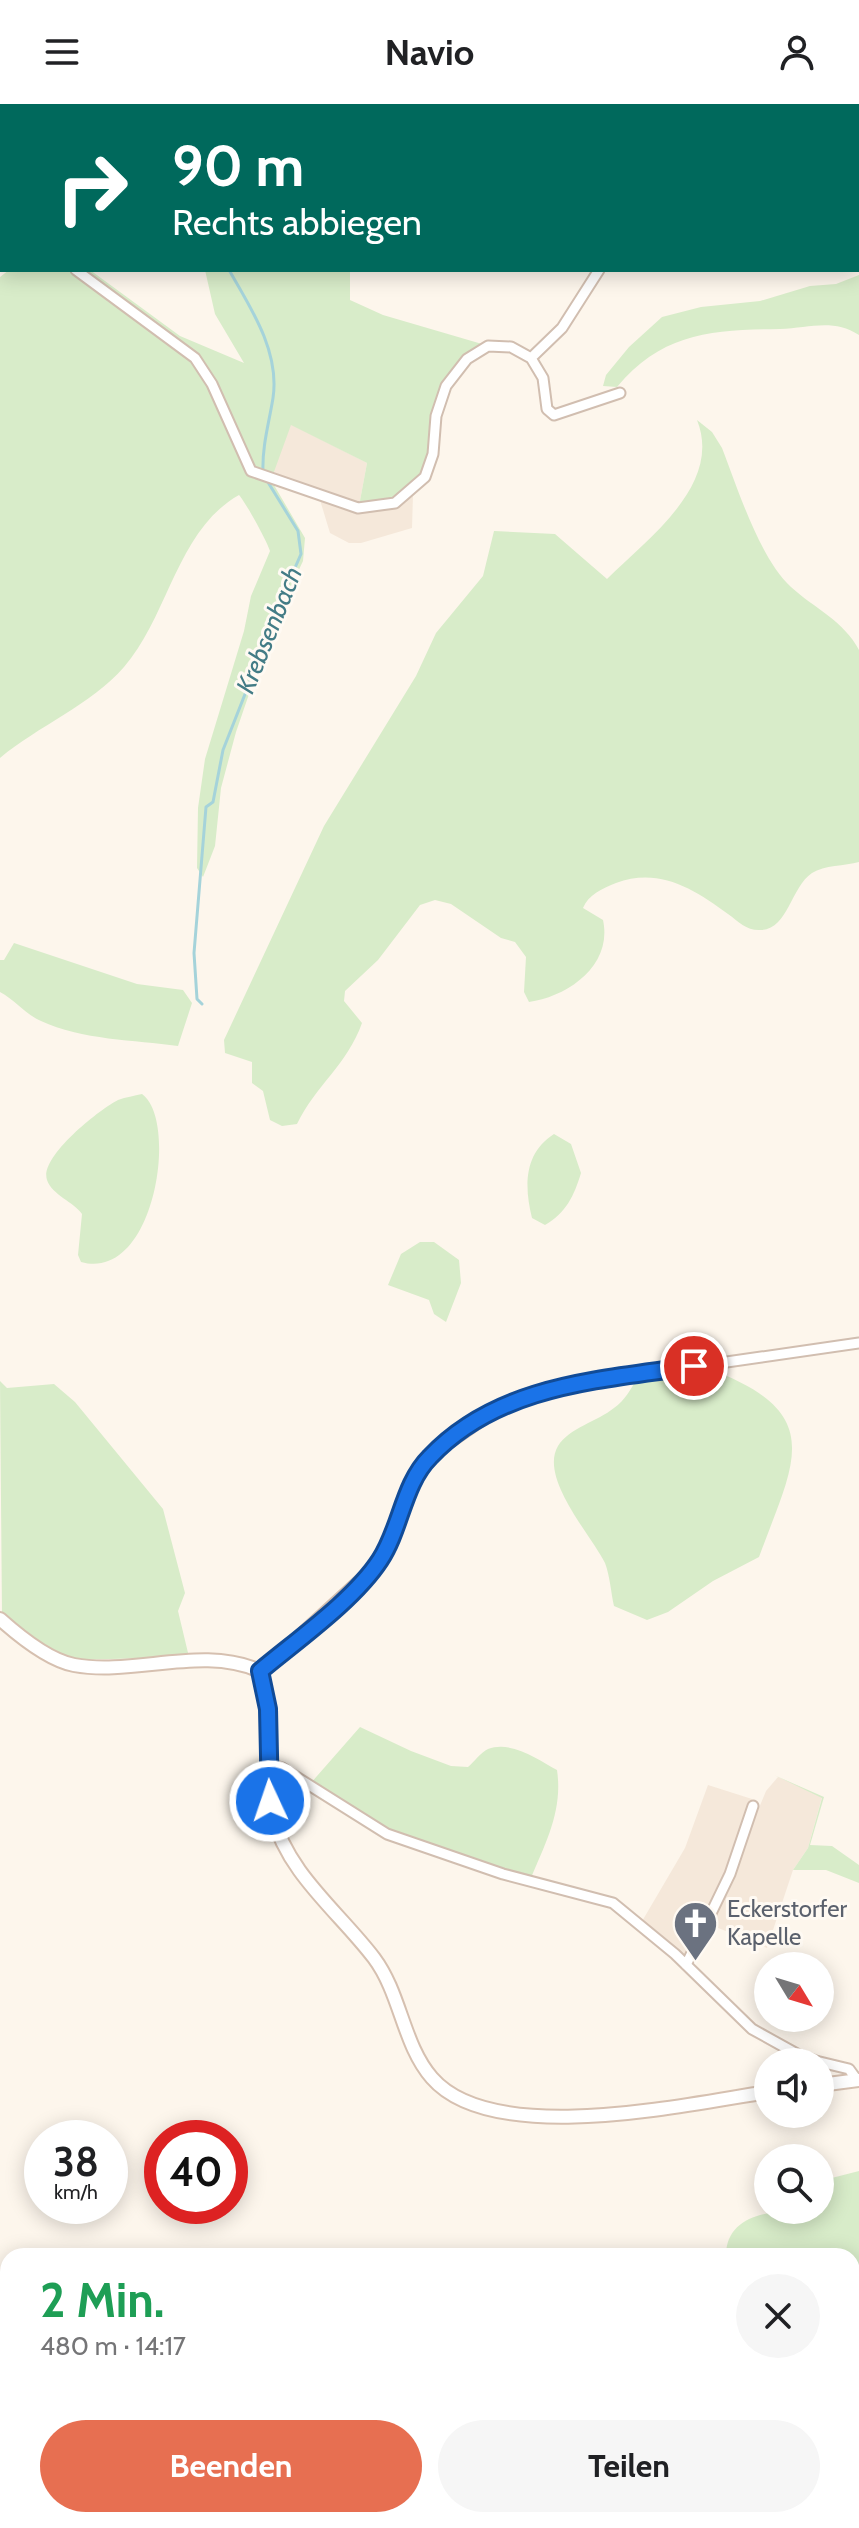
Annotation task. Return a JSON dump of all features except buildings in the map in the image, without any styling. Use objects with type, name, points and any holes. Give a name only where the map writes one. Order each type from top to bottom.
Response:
[{"type":"street","points":[[79,272],[195,358],[212,384],[246,465],[264,476],[358,508],[395,503],[425,477],[433,454],[440,400],[476,350],[499,344],[531,358],[543,378],[547,409],[554,415],[620,393]]},
{"type":"street","points":[[531,358],[562,328],[598,272]]},
{"type":"street","points":[[260,1671],[378,1563],[410,1489],[428,1458],[500,1408],[546,1388],[859,1343]]},
{"type":"street","points":[[0,1619],[40,1649],[75,1665],[218,1661],[243,1664],[260,1671]]},
{"type":"street","points":[[260,1671],[268,1709],[270,1801],[285,1846],[375,1959],[392,1989],[424,2067],[450,2093],[504,2112],[555,2118],[594,2116],[754,2094]]},
{"type":"street","points":[[268,1764],[282,1768],[387,1834],[503,1874],[605,1899],[686,1965],[752,2029],[786,2048]]},
{"type":"street","points":[[686,1965],[730,1874],[753,1806]]},
{"type":"street","points":[[834,2065],[849,2069],[858,2080]]},
{"type":"street","points":[[834,2083],[858,2080]]},
{"type":"shaded area","points":[[291,424],[367,463],[359,506],[271,475]]},
{"type":"shaded area","points":[[413,495],[412,528],[361,543],[349,543],[330,533],[320,500],[365,512],[391,508]]},
{"type":"shaded area","points":[[778,1777],[822,1797],[808,1848],[793,1870],[767,1948],[711,1925],[766,1791]]},
{"type":"shaded area","points":[[708,1785],[752,1799],[728,1870],[685,1960],[641,1923],[685,1848]]},
{"type":"green space","points":[[6,272],[93,272],[180,336],[244,363],[215,314],[205,272],[350,272],[350,300],[383,315],[482,344],[462,359],[449,379],[423,473],[410,491],[390,502],[359,506],[367,463],[291,425],[271,480],[305,538],[303,561],[272,627],[236,732],[221,788],[215,846],[203,877],[197,868],[198,808],[205,759],[244,631],[251,596],[270,551],[239,495],[218,510],[187,551],[152,623],[124,667],[96,693],[0,758],[0,277]]},
{"type":"green space","points":[[859,275],[859,335],[830,325],[711,333],[671,345],[652,355],[617,387],[603,386],[606,375],[629,347],[662,317],[701,307],[760,301],[810,286],[836,284]]},
{"type":"green space","points":[[697,420],[712,432],[722,448],[750,522],[780,574],[791,587],[837,623],[859,650],[859,862],[812,873],[777,923],[761,930],[743,925],[702,896],[675,883],[647,878],[611,885],[592,896],[583,908],[603,920],[601,952],[594,965],[572,986],[558,994],[529,1002],[524,992],[526,957],[515,942],[501,938],[451,904],[435,900],[420,905],[378,960],[345,991],[344,1001],[362,1023],[340,1063],[297,1124],[282,1126],[270,1120],[263,1091],[252,1083],[252,1062],[225,1053],[224,1040],[324,826],[416,676],[436,633],[483,576],[494,531],[555,534],[607,579],[660,528],[690,488],[700,467],[702,444]]},
{"type":"green space","points":[[14,943],[137,984],[183,990],[192,1003],[178,1046],[91,1036],[35,1018],[0,992],[0,960],[4,960]]},
{"type":"green space","points":[[142,1094],[153,1110],[158,1134],[158,1164],[153,1196],[143,1225],[127,1248],[106,1262],[81,1262],[78,1255],[82,1214],[50,1185],[47,1170],[61,1147],[98,1113],[118,1100]]},
{"type":"green space","points":[[554,1134],[571,1144],[581,1173],[568,1203],[545,1225],[532,1218],[528,1194],[529,1171],[537,1151]]},
{"type":"green space","points":[[420,1242],[434,1242],[459,1260],[461,1283],[446,1322],[434,1314],[429,1300],[388,1285],[401,1254]]},
{"type":"green space","points":[[707,1368],[746,1385],[772,1403],[786,1422],[792,1443],[790,1467],[759,1557],[713,1581],[668,1612],[647,1620],[614,1606],[605,1563],[561,1490],[554,1459],[563,1440],[618,1405],[637,1379]]},
{"type":"green space","points":[[0,1381],[7,1388],[54,1384],[75,1402],[163,1509],[185,1593],[178,1611],[189,1657],[72,1660],[55,1654],[2,1616]]},
{"type":"green space","points":[[360,1727],[451,1766],[468,1767],[488,1749],[506,1747],[524,1752],[557,1770],[555,1812],[531,1878],[491,1868],[385,1829],[310,1784]]},
{"type":"green space","points":[[774,1775],[824,1797],[810,1845],[832,1846],[859,1865],[859,1883],[826,1870],[793,1870],[808,1848],[822,1798]]},
{"type":"green space","points":[[859,2171],[859,2248],[728,2248],[736,2229],[754,2217],[754,2224],[834,2224],[834,2177]]},
{"type":"waterway","name":"Krebsenbach","points":[[230,272],[262,331],[272,364],[273,398],[263,472]]},
{"type":"waterway","name":"Krebsenbach","points":[[202,1004],[197,999],[194,953],[206,807],[213,802],[223,750],[251,679],[250,671],[301,554],[298,531],[266,479]]},
{"type":"place","name":"Eckerstorfer Kapelle","points":[[696,1962]]},
{"type":"route","points":[[270,1801],[268,1709],[260,1671],[370,1574],[386,1550],[410,1489],[428,1458],[500,1408],[546,1388],[694,1366]]}]
